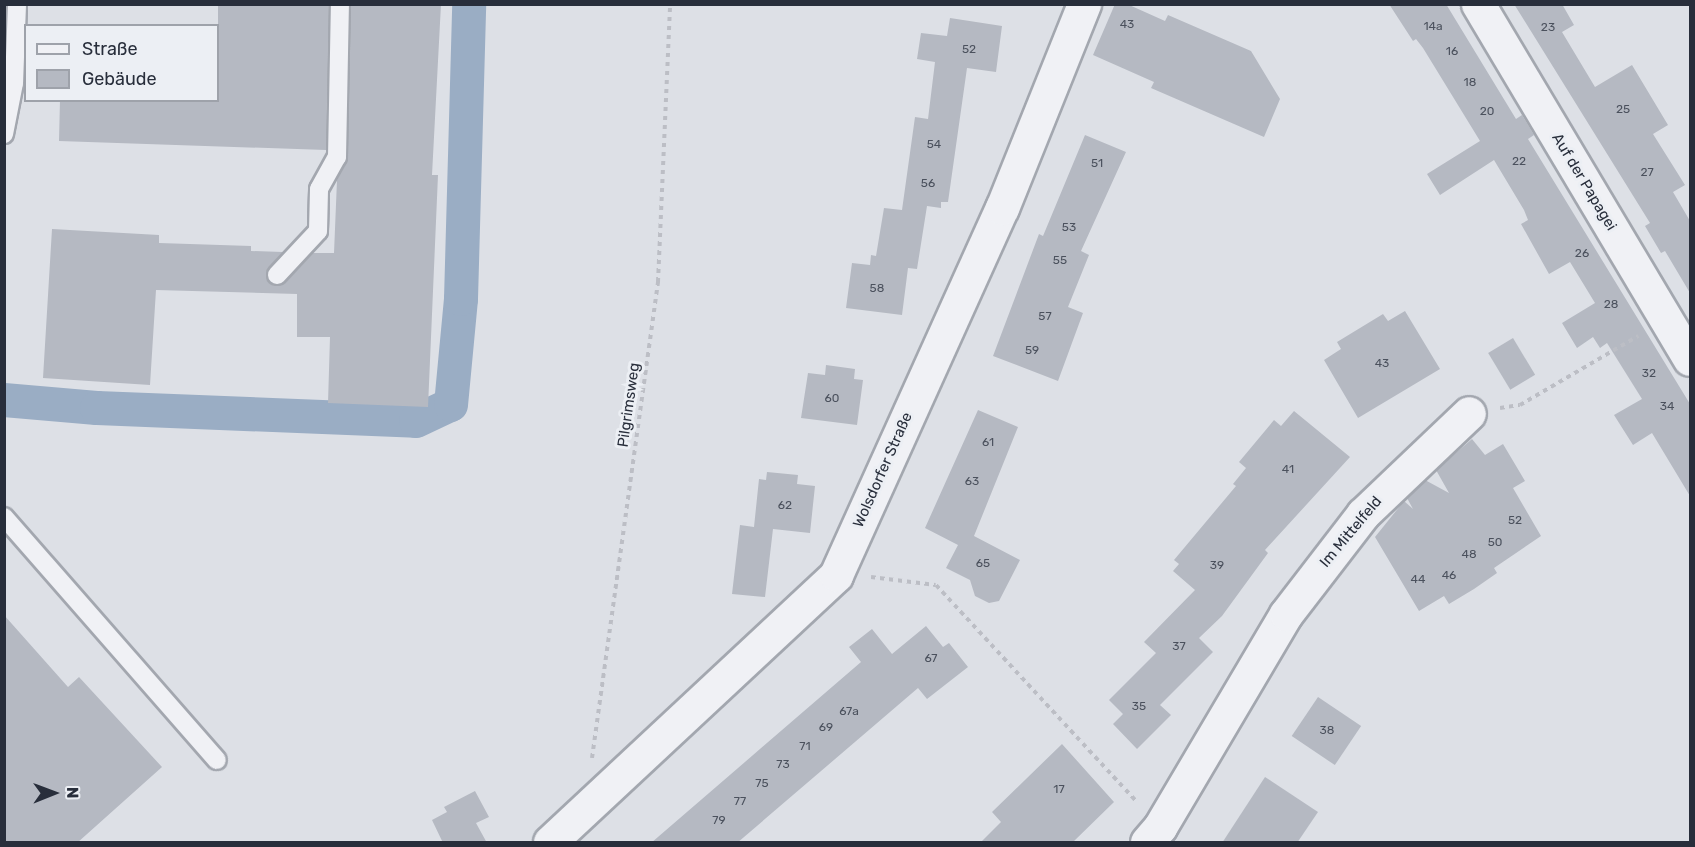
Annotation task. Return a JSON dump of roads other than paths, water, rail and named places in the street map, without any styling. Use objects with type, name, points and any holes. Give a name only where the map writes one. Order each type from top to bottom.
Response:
[{"type":"street","name":"Wolsdorfer Straße","points":[[550,843],[585,807],[836,575],[1002,208],[1084,4]]},
{"type":"street","name":"Auf der Papagei","points":[[1478,4],[1690,360]]},
{"type":"street","name":"Im Mittelfeld","points":[[1161,837],[1286,614],[1363,514],[1469,413]]},
{"type":"lane","points":[[4,134],[14,83],[17,4]]},
{"type":"lane","points":[[277,275],[318,231],[319,189],[337,157],[340,4]]},
{"type":"lane","points":[[4,517],[217,760]]},
{"type":"waterway","points":[[4,400],[97,408],[416,421],[451,405],[461,299],[469,4]]}]
